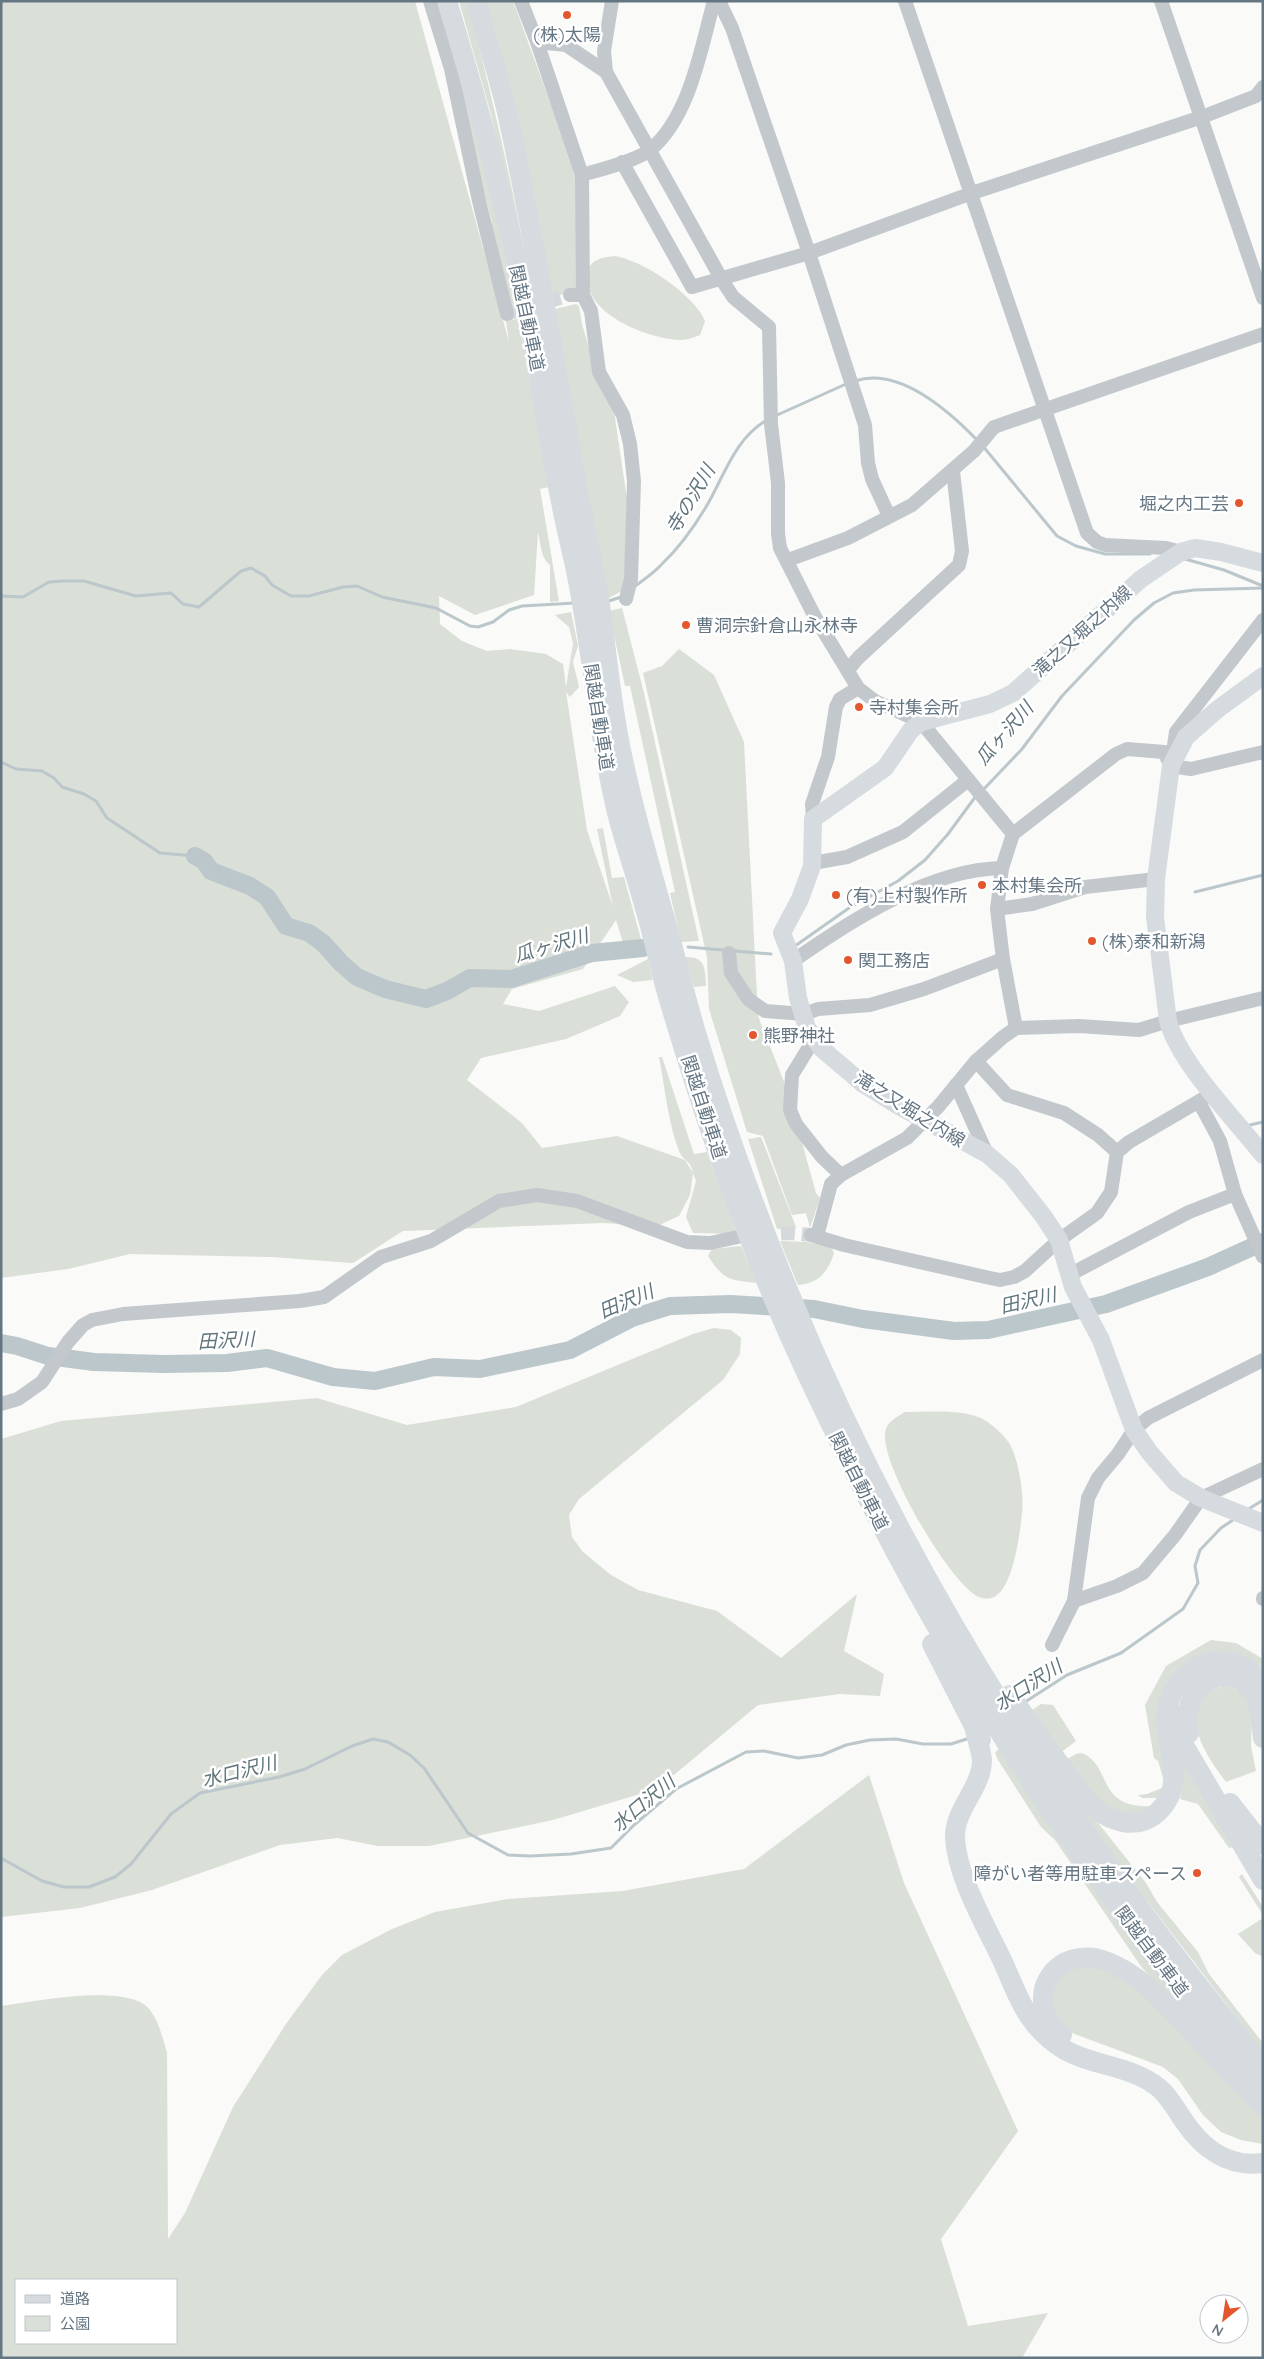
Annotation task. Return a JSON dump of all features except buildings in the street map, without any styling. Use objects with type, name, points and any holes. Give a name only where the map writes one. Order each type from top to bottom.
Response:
[{"type":"highway","name":"関越自動車道","points":[[447,1],[476,96],[524,297],[560,500],[587,580]]},
{"type":"highway","name":"関越自動車道","points":[[476,1],[508,118],[542,289],[581,510],[587,580],[594,624],[603,751],[626,846],[666,990],[738,1208],[779,1291],[805,1350],[941,1604],[968,1632],[984,1694]]},
{"type":"highway","name":"関越自動車道","points":[[805,1350],[817,1397],[877,1519],[984,1694],[1022,1739],[1154,1929],[1263,2066]]},
{"type":"highway","points":[[984,1694],[1022,1739],[1096,1809],[1106,1816],[1125,1822],[1146,1820],[1162,1808],[1172,1790],[1173,1778],[1168,1741],[1167,1714],[1171,1698],[1182,1679],[1195,1668],[1205,1663],[1226,1661],[1244,1666],[1261,1683]]},
{"type":"highway","points":[[1261,1683],[1232,1668],[1222,1668],[1204,1673],[1196,1678],[1183,1692],[1176,1717],[1185,1747],[1263,1880]]},
{"type":"highway","points":[[1263,1738],[1256,1697],[1244,1683],[1236,1679],[1217,1677],[1202,1684],[1191,1698],[1187,1708],[1187,1724],[1200,1757],[1263,1864]]},
{"type":"highway","points":[[984,1694],[976,1730],[986,1757],[958,1820],[955,1839],[969,1887],[1016,1991],[1034,2023],[1050,2039],[1064,2049],[1135,2073],[1154,2084],[1168,2096],[1201,2144],[1214,2153],[1240,2162],[1263,2163]]},
{"type":"highway","name":"関越自動車道","points":[[1022,1739],[1056,1820],[1142,1939],[1263,2090]]},
{"type":"highway","points":[[1215,1783],[1263,1845]]},
{"type":"highway","points":[[1263,2106],[1160,1999],[1119,1967],[1092,1957],[1072,1958],[1057,1968],[1048,1979],[1044,1987],[1044,2012],[1049,2023],[1061,2034],[1074,2043],[1142,2066],[1158,2076],[1172,2088],[1200,2128],[1222,2147],[1246,2154],[1263,2153]]},
{"type":"main road","name":"滝之又堀之内線","points":[[921,722],[990,704],[1013,693],[1141,579],[1181,552],[1195,548],[1212,550],[1263,563]]},
{"type":"main road","points":[[1263,676],[1218,709],[1186,737],[1171,766],[1156,880],[1155,917],[1168,1020],[1172,1035],[1206,1097],[1263,1155]]},
{"type":"main road","points":[[813,819],[885,768],[911,730],[921,722]]},
{"type":"main road","name":"滝之又堀之内線","points":[[813,819],[812,863],[800,899],[782,933],[793,961],[798,998],[808,1028],[814,1039],[822,1049],[862,1083],[924,1120],[987,1154],[1011,1175],[1044,1217],[1058,1240],[1071,1281],[1097,1333],[1134,1430],[1150,1453],[1176,1483],[1201,1498],[1263,1523]]},
{"type":"street","points":[[430,1],[451,69],[479,201],[507,314]]},
{"type":"street","points":[[521,1],[537,42],[582,175],[576,295],[591,311],[600,372],[623,415],[630,444],[634,481],[628,593]]},
{"type":"street","points":[[612,1],[604,51],[606,72],[722,280],[733,297],[769,327],[771,419],[778,483],[778,534],[780,548],[788,560],[815,618],[858,688],[875,701],[921,722],[1013,834]]},
{"type":"street","points":[[582,175],[622,162],[649,150],[670,126],[688,93],[714,1]]},
{"type":"street","points":[[719,1],[732,28],[809,253],[865,425],[868,463],[889,516]]},
{"type":"street","points":[[905,1],[1087,533],[1105,545],[1166,548],[1181,552]]},
{"type":"street","points":[[1161,1],[1263,298]]},
{"type":"street","points":[[537,42],[566,45],[606,72]]},
{"type":"street","points":[[622,162],[692,287],[722,280],[809,253],[972,193],[1202,117],[1256,96],[1263,87]]},
{"type":"street","points":[[788,560],[848,538],[912,505],[939,480],[953,471],[974,451],[994,427],[1263,334]]},
{"type":"street","points":[[848,670],[858,658],[959,565],[962,551],[953,471]]},
{"type":"street","points":[[1171,766],[1176,732],[1263,620]]},
{"type":"street","points":[[813,819],[812,804],[828,757],[836,707],[840,699],[858,688]]},
{"type":"street","points":[[1016,1028],[1003,959],[997,909],[1002,868],[1013,834],[1116,754],[1127,749],[1164,752],[1171,766]]},
{"type":"street","points":[[1171,766],[1191,769],[1263,752]]},
{"type":"street","points":[[812,863],[847,857],[903,832],[968,780]]},
{"type":"street","points":[[793,961],[850,922],[938,879],[986,868],[1002,868]]},
{"type":"street","points":[[997,909],[1032,904],[1086,887],[1156,880]]},
{"type":"street","points":[[728,952],[731,973],[748,998],[765,1011],[804,1014],[818,1009],[870,1004],[924,990],[1003,959]]},
{"type":"street","points":[[1263,998],[1168,1020],[1139,1030],[1079,1026],[1016,1028],[976,1061],[938,1107],[907,1138],[841,1175],[831,1184],[814,1236],[844,1245],[1000,1280],[1014,1277],[1025,1271],[1058,1240],[1097,1213],[1110,1192],[1117,1152],[1129,1142],[1206,1097],[1235,1194],[1263,1257]]},
{"type":"street","points":[[814,1039],[792,1075],[790,1110],[796,1124],[822,1157],[841,1175]]},
{"type":"street","points":[[976,1061],[1007,1095],[1064,1114],[1098,1135],[1117,1152]]},
{"type":"street","points":[[956,1085],[987,1154]]},
{"type":"street","points":[[1071,1281],[1189,1212],[1235,1194]]},
{"type":"street","points":[[1,1404],[18,1399],[42,1382],[68,1342],[83,1325],[92,1320],[123,1314],[300,1301],[324,1297],[381,1257],[431,1241],[498,1201],[537,1195],[577,1201],[687,1242],[710,1243],[738,1237]]},
{"type":"street","points":[[1052,1645],[1074,1601],[1088,1498],[1098,1478],[1118,1454],[1134,1430],[1160,1411],[1263,1360]]},
{"type":"street","points":[[1074,1601],[1117,1586],[1143,1573],[1175,1535],[1201,1498],[1263,1469]]},
{"type":"green space","points":[[1,1],[415,1],[509,342],[506,321],[518,319],[549,487],[540,489],[559,601],[550,602],[550,565],[544,558],[538,532],[534,595],[475,615],[439,596],[440,624],[462,641],[487,651],[510,649],[546,654],[563,664],[566,687],[573,643],[569,627],[555,615],[571,612],[578,646],[573,662],[579,687],[570,697],[566,692],[587,830],[613,907],[597,829],[603,828],[612,878],[624,877],[642,943],[624,946],[616,920],[583,969],[512,989],[503,1004],[539,1011],[615,986],[629,1002],[620,1016],[566,1039],[481,1058],[467,1080],[522,1123],[542,1148],[617,1136],[685,1160],[693,1173],[690,1195],[679,1216],[657,1226],[602,1223],[403,1231],[353,1263],[271,1257],[130,1254],[68,1269],[1,1278]]},
{"type":"green space","points":[[431,1],[440,1],[497,213],[516,309],[508,311],[492,241],[492,222],[452,69]]},
{"type":"green space","points":[[459,1],[467,1],[477,38],[503,150],[534,300],[490,111]]},
{"type":"green space","points":[[486,1],[513,1],[568,151],[576,180],[579,290],[553,297]]},
{"type":"green space","points":[[614,256],[639,264],[652,271],[690,300],[705,321],[700,335],[678,340],[650,335],[620,322],[607,313],[596,302],[589,290],[587,277],[592,263]]},
{"type":"green space","points":[[576,304],[579,306],[582,324],[595,368],[614,411],[627,499],[624,590],[607,599],[555,309]]},
{"type":"green space","points":[[622,608],[644,693],[699,941],[681,942],[670,893],[675,892],[630,686],[625,686],[609,611]]},
{"type":"green space","points":[[679,649],[714,675],[744,742],[758,1016],[792,1102],[816,1193],[820,1198],[810,1228],[806,1213],[792,1215],[763,1136],[747,1132],[709,1009],[707,957],[643,673],[662,666]]},
{"type":"green space","points":[[685,957],[692,957],[701,961],[706,986],[694,987]]},
{"type":"green space","points":[[648,959],[653,980],[633,982],[617,975]]},
{"type":"green space","points":[[659,1057],[662,1057],[694,1154],[707,1152],[737,1234],[693,1233],[686,1217],[696,1181],[691,1165],[679,1151],[675,1140],[669,1117]]},
{"type":"green space","points":[[761,1137],[796,1227],[777,1229],[748,1139]]},
{"type":"green space","points":[[780,1241],[806,1242],[831,1247],[834,1253],[832,1260],[826,1271],[817,1279],[798,1285]]},
{"type":"green space","points":[[741,1246],[757,1283],[739,1281],[728,1277],[718,1270],[708,1256],[712,1249]]},
{"type":"green space","points":[[714,1328],[731,1330],[741,1338],[740,1354],[723,1380],[579,1499],[569,1515],[572,1537],[583,1552],[611,1575],[638,1590],[717,1611],[781,1658],[857,1594],[844,1651],[884,1674],[880,1696],[840,1694],[758,1705],[657,1789],[553,1820],[429,1846],[378,1846],[337,1838],[280,1845],[152,1890],[80,1908],[1,1917],[1,1439],[61,1421],[317,1398],[407,1425],[516,1407],[693,1334]]},
{"type":"green space","points":[[905,1412],[954,1412],[981,1418],[1000,1432],[1013,1450],[1021,1487],[1021,1522],[1011,1572],[1001,1592],[994,1597],[986,1599],[979,1597],[967,1588],[951,1570],[934,1546],[903,1492],[892,1466],[886,1444],[886,1429],[891,1421]]},
{"type":"green space","points":[[1211,1640],[1236,1643],[1263,1659],[1263,1668],[1244,1658],[1182,1668],[1167,1778],[1159,1798],[1142,1798],[1138,1795],[1147,1794],[1162,1788],[1164,1781],[1158,1761],[1154,1758],[1145,1705],[1166,1666]]},
{"type":"green space","points":[[1227,1685],[1247,1695],[1252,1718],[1251,1746],[1256,1771],[1226,1782],[1204,1748],[1197,1729],[1196,1719],[1197,1710],[1205,1692]]},
{"type":"green space","points":[[1041,1704],[1053,1705],[1076,1741],[1059,1754],[1028,1713]]},
{"type":"green space","points":[[1176,1742],[1233,1847],[1229,1848],[1198,1804],[1180,1799],[1182,1791],[1179,1785]]},
{"type":"green space","points":[[1002,1747],[1193,2020],[1165,1995],[1140,1965],[1055,1840],[1041,1827],[998,1760],[995,1752]]},
{"type":"green space","points":[[1082,1753],[1092,1759],[1107,1786],[1122,1801],[1135,1805],[1154,1806],[1138,1816],[1108,1809],[1064,1761],[1076,1754]]},
{"type":"green space","points":[[869,1775],[904,1883],[1018,2131],[941,2239],[968,2326],[1048,2313],[1022,2358],[1,2358],[1,2006],[57,1998],[102,1995],[122,1997],[139,2002],[150,2010],[158,2025],[167,2053],[168,2239],[185,2213],[233,2107],[286,2024],[322,1975],[342,1955],[392,1929],[435,1912],[508,1899],[623,1891],[744,1869]]},
{"type":"green space","points":[[1067,1784],[1146,1883],[1157,1902],[1198,1952],[1209,1974],[1263,2043],[1263,2052],[1115,1859],[1064,1786]]},
{"type":"green space","points":[[1242,1874],[1263,1907],[1263,1915],[1239,1877]]},
{"type":"green space","points":[[1263,1918],[1263,1957],[1255,1953],[1238,1934]]},
{"type":"green space","points":[[1077,1965],[1104,1968],[1146,1996],[1263,2116],[1263,2144],[1241,2140],[1221,2132],[1203,2115],[1178,2079],[1163,2067],[1072,2033],[1064,2027],[1052,2010],[1054,1982]]},
{"type":"waterway","name":"寺の沢川","points":[[855,381],[872,378],[889,380],[906,386],[938,405],[978,441]]},
{"type":"waterway","name":"寺の沢川","points":[[775,416],[846,384]]},
{"type":"waterway","name":"寺の沢川","points":[[634,587],[655,571],[680,545],[706,507],[738,448],[746,437],[767,420]]},
{"type":"waterway","name":"寺の沢川","points":[[982,445],[1057,536],[1076,546],[1105,554],[1150,554]]},
{"type":"waterway","name":"寺の沢川","points":[[1185,559],[1224,570],[1263,586]]},
{"type":"waterway","name":"寺の沢川","points":[[1,596],[23,597],[49,582],[84,581],[136,596],[171,593],[183,604],[199,607],[241,571],[251,568],[265,576],[272,585],[291,596],[309,596],[343,587],[357,586],[382,597],[436,608],[470,626],[478,627],[493,622],[509,610],[522,606],[575,603]]},
{"type":"waterway","name":"瓜ヶ沢川","points":[[983,790],[1022,749],[1062,696],[1134,620],[1154,603],[1173,593],[1194,590],[1263,588]]},
{"type":"waterway","name":"寺の沢川","points":[[606,602],[621,597]]},
{"type":"waterway","points":[[1,762],[16,769],[42,771],[54,778],[62,787],[84,794],[96,801],[107,818],[160,853],[195,856]]},
{"type":"waterway","name":"瓜ヶ沢川","points":[[795,946],[849,908],[898,881],[925,860],[948,834],[976,796]]},
{"type":"waterway","name":"瓜ヶ沢川","points":[[195,856],[204,861],[211,871],[250,886],[267,897],[286,926],[309,933],[323,943],[357,977],[385,989],[426,999],[447,991],[470,978],[511,979],[592,953],[643,948]]},
{"type":"waterway","points":[[1195,892],[1263,875]]},
{"type":"waterway","name":"瓜ヶ沢川","points":[[688,947],[771,954]]},
{"type":"waterway","points":[[1250,1125],[1263,1122]]},
{"type":"waterway","name":"田沢川","points":[[1,1343],[48,1356],[94,1362],[227,1363],[267,1358],[333,1377],[375,1381],[434,1367],[480,1369],[570,1350],[632,1318],[670,1306],[731,1304],[814,1309],[863,1319],[954,1331],[988,1330],[1106,1304],[1208,1267],[1263,1242]]},
{"type":"waterway","name":"水口沢川","points":[[1247,1510],[1263,1500]]},
{"type":"waterway","name":"水口沢川","points":[[1025,1702],[1067,1675],[1121,1653],[1183,1609],[1198,1583],[1195,1566],[1200,1550],[1221,1528],[1236,1518]]},
{"type":"waterway","name":"水口沢川","points":[[1,1858],[42,1881],[64,1887],[89,1887],[115,1877],[131,1864],[171,1814],[200,1793],[279,1777],[305,1769],[352,1746],[373,1739],[388,1742],[410,1755],[424,1768],[468,1833],[508,1855],[530,1856],[571,1854],[611,1848],[634,1825],[676,1789],[746,1752],[764,1751],[798,1758],[822,1755],[846,1745],[870,1740],[896,1739],[923,1744],[951,1744],[970,1738]]},
{"type":"tunnel","points":[[507,314],[570,295]]},
{"type":"tunnel","points":[[760,1235],[790,1233],[811,1235]]},
{"type":"place","name":"(株)太陽","points":[[567,15]]},
{"type":"place","name":"堀之内工芸","points":[[1239,503]]},
{"type":"place","name":"曹洞宗針倉山永林寺","points":[[686,625]]},
{"type":"place","name":"寺村集会所","points":[[859,707]]},
{"type":"place","name":"本村集会所","points":[[982,885]]},
{"type":"place","name":"(有)上村製作所","points":[[836,895]]},
{"type":"place","name":"(株)泰和新潟","points":[[1092,941]]},
{"type":"place","name":"関工務店","points":[[848,960]]},
{"type":"place","name":"熊野神社","points":[[753,1035]]},
{"type":"place","name":"障がい者等用駐車スペース","points":[[1197,1873]]}]
